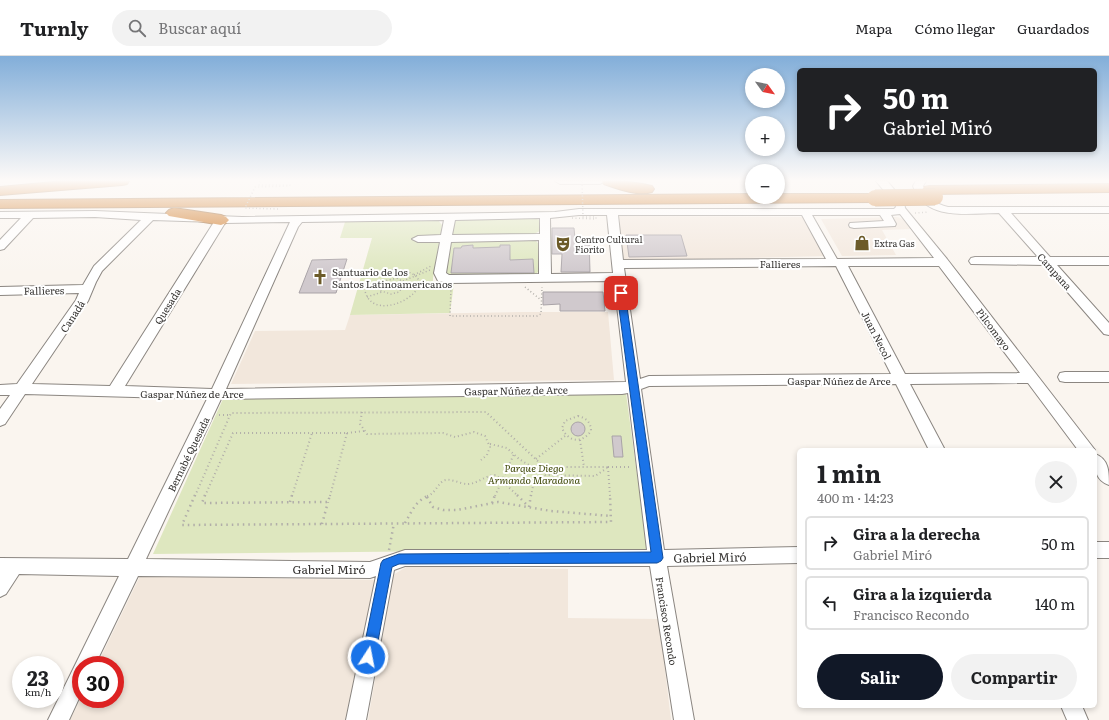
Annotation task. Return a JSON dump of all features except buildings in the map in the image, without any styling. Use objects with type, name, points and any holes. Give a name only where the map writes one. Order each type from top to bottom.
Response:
[{"type":"highway","points":[[160,212],[220,220]]},
{"type":"street","points":[[0,215],[16,212]]},
{"type":"street","points":[[0,247],[29,212]]},
{"type":"street","points":[[74,212],[220,220],[545,215],[612,212],[903,212]]},
{"type":"street","name":"Francisco Recondo","points":[[612,212],[618,271],[657,558],[684,720]]},
{"type":"street","name":"Pilcomayo","points":[[903,212],[1085,448]]},
{"type":"street","name":"Campana","points":[[1004,212],[1109,331]]},
{"type":"street","name":"Juan Necol","points":[[806,213],[836,262],[936,448]]},
{"type":"street","points":[[854,225],[892,224],[884,213]]},
{"type":"street","points":[[544,278],[545,215]]},
{"type":"street","points":[[450,216],[440,276],[445,279],[452,279]]},
{"type":"street","name":"Canadá","points":[[0,420],[23,389],[82,300],[94,276],[105,262],[150,217]]},
{"type":"street","name":"Quesada","points":[[114,392],[220,220]]},
{"type":"street","name":"Bernabé Quesada","points":[[89,656],[217,394],[293,226],[298,220]]},
{"type":"street","points":[[418,239],[545,237]]},
{"type":"street","points":[[975,261],[1109,261]]},
{"type":"street","name":"Fallieres","points":[[452,279],[544,278],[618,271],[836,262],[943,262]]},
{"type":"street","name":"Fallieres","points":[[0,291],[87,289]]},
{"type":"street","points":[[1065,377],[1109,377]]},
{"type":"street","name":"Gaspar Núñez de Arce","points":[[0,390],[23,389],[217,394],[622,389],[649,381],[1032,378]]},
{"type":"street","points":[[1097,463],[1109,478]]},
{"type":"street","points":[[1097,550],[1109,550]]},
{"type":"street","name":"Gabriel Miró","points":[[7,566],[370,570],[378,569],[387,563],[405,558],[657,558],[797,555]]},
{"type":"street","points":[[356,720],[387,563]]},
{"type":"street","points":[[0,588],[7,566]]},
{"type":"street","points":[[58,720],[72,691]]},
{"type":"street","points":[[1072,708],[1078,720]]},
{"type":"path","points":[[572,218],[596,219],[596,217],[583,217],[583,212]]},
{"type":"path","points":[[903,212],[935,212]]},
{"type":"path","points":[[415,275],[419,284],[418,290],[407,300],[388,305],[379,304],[371,301],[364,291],[365,285],[376,274],[392,270],[401,270],[415,275],[442,263]]},
{"type":"path","points":[[382,292],[380,285],[385,281],[393,278],[403,281],[442,263]]},
{"type":"path","points":[[452,279],[450,316],[538,316],[541,314],[544,278]]},
{"type":"path","points":[[367,297],[382,292],[391,294],[399,292],[404,288],[405,285],[403,281]]},
{"type":"path","points":[[521,284],[542,300]]},
{"type":"path","points":[[362,412],[360,423],[367,434],[442,433],[455,437],[466,433],[475,432],[484,436],[490,444],[503,447],[536,470],[548,475],[595,476],[608,467]]},
{"type":"path","points":[[608,467],[611,522],[182,525],[231,413],[486,412],[544,467],[645,466]]},
{"type":"path","points":[[573,417],[582,417],[590,423],[591,431],[587,437],[580,440],[573,440],[565,436],[562,428],[565,421],[573,417]]},
{"type":"path","points":[[328,502],[202,503],[233,433],[347,433],[364,431]]},
{"type":"path","points":[[290,502],[312,433]]},
{"type":"path","points":[[322,524],[347,433]]},
{"type":"path","points":[[536,459],[565,436]]},
{"type":"path","points":[[580,440],[584,467]]},
{"type":"path","points":[[481,460],[489,452],[490,444]]},
{"type":"path","points":[[492,503],[514,454]]},
{"type":"path","points":[[529,507],[536,470]]},
{"type":"path","points":[[405,524],[414,506],[431,495],[440,483],[448,480],[468,484],[475,483],[492,474],[499,476],[529,507]]},
{"type":"path","points":[[427,497],[433,507],[443,510],[457,510],[498,502],[551,511],[611,516]]},
{"type":"path","points":[[387,563],[394,524]]},
{"type":"shaded area","points":[[618,216],[804,217],[828,256],[621,261]]},
{"type":"shaded area","name":"Extra Gas","points":[[897,217],[903,219],[911,229],[882,230],[896,255],[842,256],[821,219]]},
{"type":"shaded area","points":[[608,312],[614,380],[231,384],[255,331],[345,330],[350,315]]},
{"type":"shaded area","points":[[408,566],[568,569],[568,618],[659,619],[671,720],[368,720],[393,575]]},
{"type":"shaded area","points":[[140,576],[377,580],[346,720],[70,720],[76,708],[124,708],[124,656],[101,656]]},
{"type":"green space","points":[[534,218],[539,220],[540,231],[534,234],[451,234],[453,221]]},
{"type":"green space","points":[[438,220],[442,225],[433,281],[441,284],[454,283],[450,313],[350,315],[372,238],[340,238],[345,222]]},
{"type":"green space","points":[[536,241],[538,243],[538,272],[535,275],[447,276],[444,274],[449,244],[453,242]]},
{"type":"green space","name":"Parque Diego Armando Maradona","points":[[626,393],[647,549],[153,554],[223,399]]},
{"type":"place","name":"Extra Gas","points":[[862,243]]},
{"type":"place","name":"Centro Cultural Fiorito","points":[[563,244]]},
{"type":"place","name":"Santuario de los Santos Latinoamericanos","points":[[320,277]]},
{"type":"route","points":[[368,657],[387,563],[405,558],[657,558],[621,293]]}]
